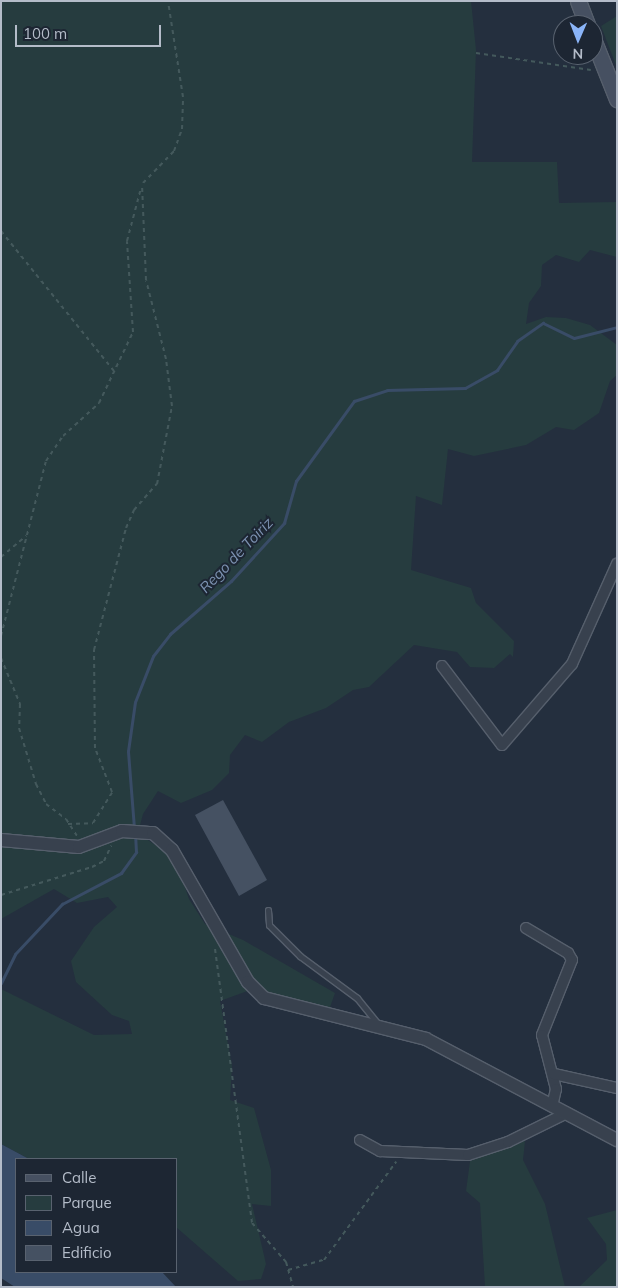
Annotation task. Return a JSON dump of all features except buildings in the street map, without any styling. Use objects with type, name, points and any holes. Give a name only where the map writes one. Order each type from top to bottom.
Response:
[{"type":"main road","points":[[578,1],[584,15]]},
{"type":"main road","points":[[603,64],[617,99]]},
{"type":"street","points":[[442,666],[502,745],[572,664],[617,564]]},
{"type":"street","points":[[1,840],[58,848],[118,834],[149,831],[172,850],[248,982],[264,998],[426,1039],[617,1140]]},
{"type":"street","points":[[526,928],[568,954],[572,960],[542,1035],[554,1074],[556,1089],[552,1106]]},
{"type":"street","points":[[554,1074],[617,1088]]},
{"type":"street","points":[[360,1140],[380,1150],[405,1153],[468,1155],[508,1142],[565,1114]]},
{"type":"lane","points":[[268,910],[270,925],[300,956],[357,998],[382,1029]]},
{"type":"path","points":[[1,636],[46,461],[62,436],[99,403],[133,332],[127,240],[142,184],[174,151],[182,129],[183,97],[168,1]]},
{"type":"path","points":[[476,53],[606,72]]},
{"type":"path","points":[[1,658],[20,704],[19,728],[46,804],[68,824],[93,823],[112,792],[96,748],[94,650],[126,528],[134,510],[157,484],[172,406],[166,360],[146,280],[142,184]]},
{"type":"path","points":[[1,231],[114,371]]},
{"type":"path","points":[[1,557],[26,536]]},
{"type":"path","points":[[1,895],[92,867],[104,861],[118,834]]},
{"type":"path","points":[[214,938],[252,1223],[286,1262],[293,1287]]},
{"type":"path","points":[[288,1270],[324,1260],[377,1184],[405,1153]]},
{"type":"green space","points":[[1,1],[471,1],[476,50],[472,162],[557,162],[559,203],[617,202],[617,257],[590,250],[579,262],[556,255],[542,265],[541,286],[529,303],[526,324],[546,317],[566,318],[590,325],[617,345],[617,375],[610,381],[599,413],[574,430],[556,427],[526,445],[474,456],[448,449],[442,505],[416,496],[411,570],[471,588],[476,603],[514,641],[513,657],[510,654],[494,668],[470,667],[457,652],[414,645],[369,687],[353,690],[326,708],[289,722],[262,742],[245,735],[230,755],[229,773],[212,790],[181,803],[158,791],[143,814],[138,833],[175,859],[189,899],[205,924],[243,940],[335,993],[329,1010],[253,989],[220,1001],[232,1066],[230,1100],[254,1108],[271,1170],[271,1206],[252,1204],[266,1264],[261,1279],[238,1281],[178,1229],[178,1158],[27,1158],[1,1144],[1,989],[94,1035],[132,1034],[129,1021],[112,1015],[76,982],[71,961],[94,927],[117,907],[108,897],[77,903],[54,889],[1,919]]},
{"type":"green space","points":[[617,16],[617,68],[603,31],[603,25]]},
{"type":"green space","points":[[525,1141],[523,1160],[545,1204],[565,1287],[485,1287],[480,1203],[466,1191],[470,1161]]},
{"type":"green space","points":[[617,1210],[617,1287],[579,1287],[607,1260],[606,1244],[587,1218]]},
{"type":"water","points":[[1,1144],[27,1158],[15,1158],[15,1273],[163,1273],[176,1287],[15,1287],[1,1278]]},
{"type":"waterway","name":"Rego de Toiriz","points":[[134,828],[128,751],[135,702],[153,656],[170,634],[231,581],[284,523],[296,481],[354,401],[387,390],[465,388],[497,370],[517,341],[543,323],[574,338],[617,327]]},
{"type":"waterway","name":"Rego de Toiriz","points":[[1,983],[15,954],[62,904],[121,873],[136,852],[135,834]]}]
